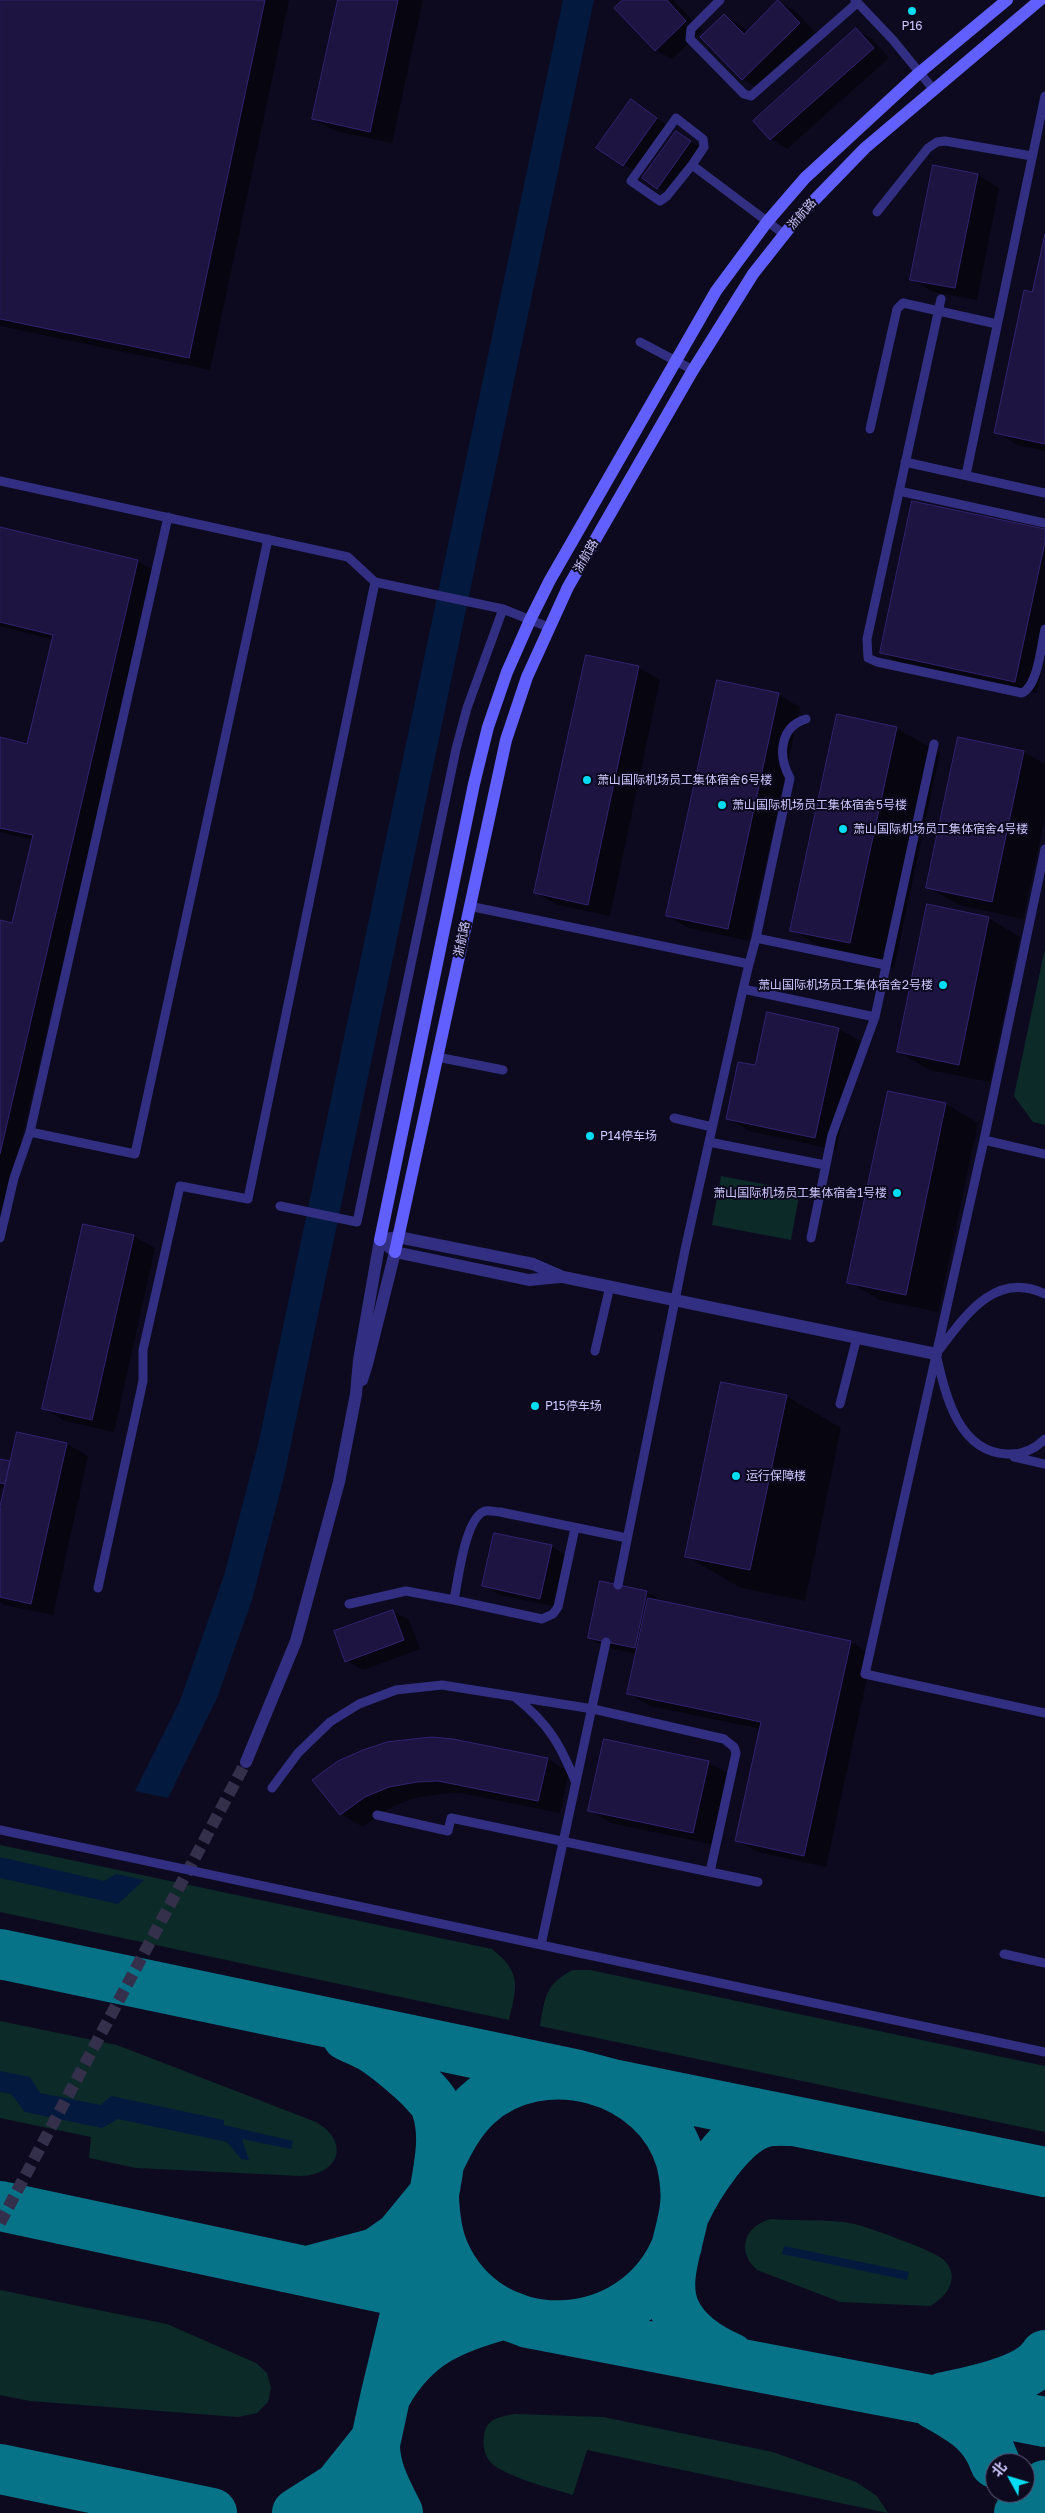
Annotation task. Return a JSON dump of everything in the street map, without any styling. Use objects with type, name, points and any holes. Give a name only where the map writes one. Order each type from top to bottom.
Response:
[{"type":"street","name":"浙航路","points":[[380,1240],[474,784],[488,727],[507,672],[550,580],[674,360],[716,290],[767,222],[806,178],[842,142],[919,73],[1007,0]]},
{"type":"street","name":"浙航路","points":[[394,1252],[506,740],[527,677],[568,587],[736,298],[784,234],[829,183],[933,89],[1040,0]]},
{"type":"street","points":[[380,1240],[398,1237],[533,1264],[563,1277],[936,1354]]},
{"type":"street","points":[[380,1240],[394,1252],[529,1280],[563,1277]]},
{"type":"street","points":[[246,1762],[296,1641],[339,1482],[356,1394],[358,1360],[380,1240]]},
{"type":"street","points":[[356,1394],[368,1364],[394,1252]]},
{"type":"lane","points":[[720,0],[691,29],[690,39],[744,94],[751,96],[856,1],[893,40],[933,89]]},
{"type":"lane","points":[[966,475],[1045,96]]},
{"type":"lane","points":[[676,118],[703,139],[704,147],[692,165],[668,196],[660,200],[631,181],[676,118]]},
{"type":"lane","points":[[877,212],[928,148],[936,142],[958,143],[1032,156]]},
{"type":"lane","points":[[692,165],[784,234]]},
{"type":"lane","points":[[941,299],[867,639],[868,658],[878,662],[1022,693],[1028,690],[1034,681],[1045,629]]},
{"type":"lane","points":[[870,429],[897,308],[903,304],[997,324]]},
{"type":"lane","points":[[640,342],[693,370]]},
{"type":"lane","points":[[905,462],[1045,493]]},
{"type":"lane","points":[[0,481],[348,557],[375,582],[503,610],[548,628]]},
{"type":"lane","points":[[898,491],[1045,523]]},
{"type":"lane","points":[[0,1238],[14,1178],[30,1132],[168,517]]},
{"type":"lane","points":[[30,1132],[135,1154],[268,539]]},
{"type":"lane","points":[[98,1588],[143,1381],[144,1350],[180,1186],[248,1200],[375,582]]},
{"type":"lane","points":[[280,1206],[357,1222],[456,749],[467,708],[503,610]]},
{"type":"lane","points":[[618,1585],[675,1299],[790,778],[784,768],[781,754],[790,728],[798,721],[806,719]]},
{"type":"lane","points":[[812,1238],[832,1135],[875,1017],[934,744]]},
{"type":"lane","points":[[1045,849],[984,1140],[865,1674],[1045,1713]]},
{"type":"lane","points":[[469,906],[748,964]]},
{"type":"lane","points":[[756,938],[886,965]]},
{"type":"lane","points":[[743,989],[875,1017]]},
{"type":"lane","points":[[437,1057],[503,1070]]},
{"type":"lane","points":[[674,1118],[712,1126]]},
{"type":"lane","points":[[984,1140],[1045,1154]]},
{"type":"lane","points":[[709,1142],[825,1165]]},
{"type":"lane","points":[[595,1351],[610,1286]]},
{"type":"lane","points":[[936,1354],[971,1311],[990,1295],[1005,1287],[1042,1292]]},
{"type":"lane","points":[[840,1404],[857,1337]]},
{"type":"lane","points":[[936,1354],[946,1395],[954,1414],[971,1438],[984,1448],[999,1454],[1045,1464]]},
{"type":"lane","points":[[999,1454],[1018,1454],[1039,1445],[1045,1439]]},
{"type":"lane","points":[[454,1600],[468,1534],[474,1519],[485,1511],[500,1512],[627,1538]]},
{"type":"lane","points":[[349,1604],[406,1591],[542,1619],[553,1614],[558,1607],[575,1528]]},
{"type":"lane","points":[[541,1945],[606,1642]]},
{"type":"lane","points":[[272,1788],[298,1752],[330,1722],[359,1704],[396,1690],[442,1685],[593,1709],[724,1739],[734,1747],[736,1753],[710,1872]]},
{"type":"lane","points":[[513,1696],[537,1714],[551,1731],[564,1754],[576,1783]]},
{"type":"lane","points":[[377,1815],[448,1831],[451,1818],[758,1882]]},
{"type":"lane","points":[[0,1830],[1045,2052]]},
{"type":"lane","points":[[1004,1954],[1045,1962]]},
{"type":"green space","points":[[1045,948],[1045,1125],[1033,1122],[1014,1096]]},
{"type":"green space","points":[[721,1176],[800,1191],[791,1240],[712,1225]]},
{"type":"green space","points":[[0,1845],[492,1949],[508,1965],[515,1981],[514,1998],[509,2020],[0,1912]]},
{"type":"green space","points":[[573,1970],[590,1970],[1045,2066],[1045,2132],[540,2026],[548,1992],[557,1981]]},
{"type":"green space","points":[[0,2021],[117,2045],[316,2122],[327,2130],[334,2139],[337,2148],[336,2156],[332,2164],[324,2170],[301,2176],[136,2168],[89,2158],[91,2137],[0,2118]]},
{"type":"green space","points":[[771,2219],[846,2222],[902,2240],[944,2260],[949,2266],[951,2273],[952,2280],[950,2286],[942,2297],[930,2306],[840,2302],[757,2270],[750,2263],[745,2247],[749,2233],[754,2227]]},
{"type":"green space","points":[[0,2290],[167,2324],[256,2363],[267,2373],[271,2388],[268,2402],[257,2413],[238,2417],[30,2401],[0,2395]]},
{"type":"green space","points":[[515,2414],[603,2417],[773,2452],[856,2482],[877,2496],[888,2513],[587,2450],[573,2495],[502,2471],[488,2459],[485,2451],[484,2436],[488,2425],[495,2419]]},
{"type":"water","points":[[563,0],[594,0],[284,1477],[252,1600],[217,1698],[168,1798],[135,1791],[180,1701],[225,1572],[258,1445]]},
{"type":"water","points":[[0,1857],[104,1881],[116,1874],[144,1880],[118,1904],[0,1878]]},
{"type":"water","points":[[0,2071],[30,2077],[40,2093],[101,2105],[111,2096],[224,2120],[224,2125],[293,2141],[291,2149],[242,2139],[249,2160],[241,2159],[227,2142],[118,2119],[102,2128],[25,2112],[11,2094],[0,2092]]},
{"type":"water","points":[[784,2246],[909,2272],[907,2280],[782,2254]]},
{"type":"building","points":[[0,0],[265,0],[189,358],[0,319]]},
{"type":"building","points":[[338,0],[398,0],[370,132],[312,119]]},
{"type":"building","points":[[623,0],[667,0],[686,21],[655,51],[614,8]]},
{"type":"building","points":[[778,0],[800,23],[742,80],[700,37],[724,14],[744,34]]},
{"type":"building","points":[[856,28],[874,48],[770,140],[753,121]]},
{"type":"building","points":[[631,99],[657,118],[623,166],[596,148]]},
{"type":"building","points":[[676,131],[691,141],[657,189],[642,178]]},
{"type":"building","points":[[933,165],[978,174],[955,288],[910,280]]},
{"type":"building","points":[[1045,234],[1045,444],[994,433],[1024,290],[1032,292]]},
{"type":"building","points":[[912,501],[1045,529],[1045,542],[1015,682],[880,653]]},
{"type":"building","points":[[0,527],[138,560],[0,1154],[0,920],[12,923],[33,835],[0,828],[0,737],[27,744],[53,635],[0,622]]},
{"type":"building","name":"萧山国际机场员工集体宿舍6号楼","points":[[586,655],[639,666],[588,905],[534,893]]},
{"type":"building","name":"萧山国际机场员工集体宿舍5号楼","points":[[717,680],[779,693],[728,929],[666,916]]},
{"type":"building","name":"萧山国际机场员工集体宿舍4号楼","points":[[837,714],[897,727],[850,943],[790,931]]},
{"type":"building","points":[[958,737],[1024,751],[992,902],[926,888]]},
{"type":"building","name":"萧山国际机场员工集体宿舍2号楼","points":[[927,904],[989,917],[959,1065],[897,1052]]},
{"type":"building","points":[[767,1012],[839,1028],[815,1138],[726,1119],[738,1062],[755,1065]]},
{"type":"building","name":"萧山国际机场员工集体宿舍1号楼","points":[[888,1091],[946,1103],[906,1295],[847,1283]]},
{"type":"building","points":[[83,1224],[134,1235],[92,1420],[42,1409]]},
{"type":"building","name":"运行保障楼","points":[[721,1382],[787,1395],[750,1570],[685,1557]]},
{"type":"building","points":[[17,1432],[67,1443],[31,1604],[0,1597],[0,1507]]},
{"type":"building","points":[[0,1459],[10,1461],[5,1484],[0,1483]]},
{"type":"building","points":[[494,1533],[552,1545],[540,1599],[482,1586]]},
{"type":"building","points":[[600,1581],[647,1591],[635,1648],[588,1638]]},
{"type":"building","points":[[648,1598],[851,1641],[804,1856],[735,1841],[761,1722],[627,1694]]},
{"type":"building","points":[[393,1610],[404,1640],[345,1662],[334,1631]]},
{"type":"building","points":[[432,1737],[453,1739],[548,1758],[538,1801],[438,1781],[417,1782],[389,1787],[365,1797],[340,1815],[312,1780],[338,1761],[363,1750],[387,1742]]},
{"type":"building","points":[[604,1739],[709,1761],[693,1833],[588,1811]]},
{"type":"taxiway","points":[[0,1954],[574,2074],[612,2084],[1045,2172]]},
{"type":"taxiway","points":[[347,2036],[368,2045],[381,2054],[426,2093],[436,2107],[441,2128],[439,2162],[434,2194],[385,2398],[360,2513]]},
{"type":"taxiway","points":[[440,2161],[465,2118],[477,2105],[503,2087],[533,2077],[563,2075],[594,2079],[623,2091],[648,2109],[668,2132],[681,2161],[684,2181],[684,2213],[673,2262],[670,2287],[675,2310],[691,2333],[714,2350],[731,2358]]},
{"type":"taxiway","points":[[685,2213],[707,2175],[739,2137],[762,2123],[793,2121]]},
{"type":"taxiway","points":[[312,2270],[376,2253],[399,2237],[431,2198]]},
{"type":"taxiway","points":[[434,2199],[437,2226],[444,2251],[465,2285],[494,2308],[527,2322],[562,2325],[598,2319],[630,2304],[657,2279],[677,2245]]},
{"type":"taxiway","points":[[0,2206],[505,2314],[528,2323],[1045,2422]]},
{"type":"taxiway","points":[[388,2392],[399,2375],[424,2349],[469,2325],[505,2314]]},
{"type":"taxiway","points":[[944,2397],[999,2384],[1014,2378],[1027,2372],[1045,2355]]},
{"type":"taxiway","points":[[934,2404],[971,2427],[985,2443],[990,2453]]},
{"type":"taxiway","points":[[297,2513],[338,2487],[374,2442]]},
{"type":"taxiway","points":[[375,2445],[379,2472],[398,2513]]},
{"type":"taxiway","points":[[0,2469],[212,2513]]},
{"type":"taxiway","points":[[1019,2513],[1031,2495],[1045,2485]]},
{"type":"tunnel","points":[[0,2223],[246,1762]]},
{"type":"place","name":"P16","points":[[912,11]]},
{"type":"place","name":"萧山国际机场员工集体宿舍6号楼","points":[[587,780]]},
{"type":"place","name":"萧山国际机场员工集体宿舍5号楼","points":[[722,805]]},
{"type":"place","name":"萧山国际机场员工集体宿舍4号楼","points":[[843,829]]},
{"type":"place","name":"萧山国际机场员工集体宿舍2号楼","points":[[943,985]]},
{"type":"place","name":"P14停车场","points":[[590,1136]]},
{"type":"place","name":"萧山国际机场员工集体宿舍1号楼","points":[[897,1193]]},
{"type":"place","name":"P15停车场","points":[[535,1406]]},
{"type":"place","name":"运行保障楼","points":[[736,1476]]}]
